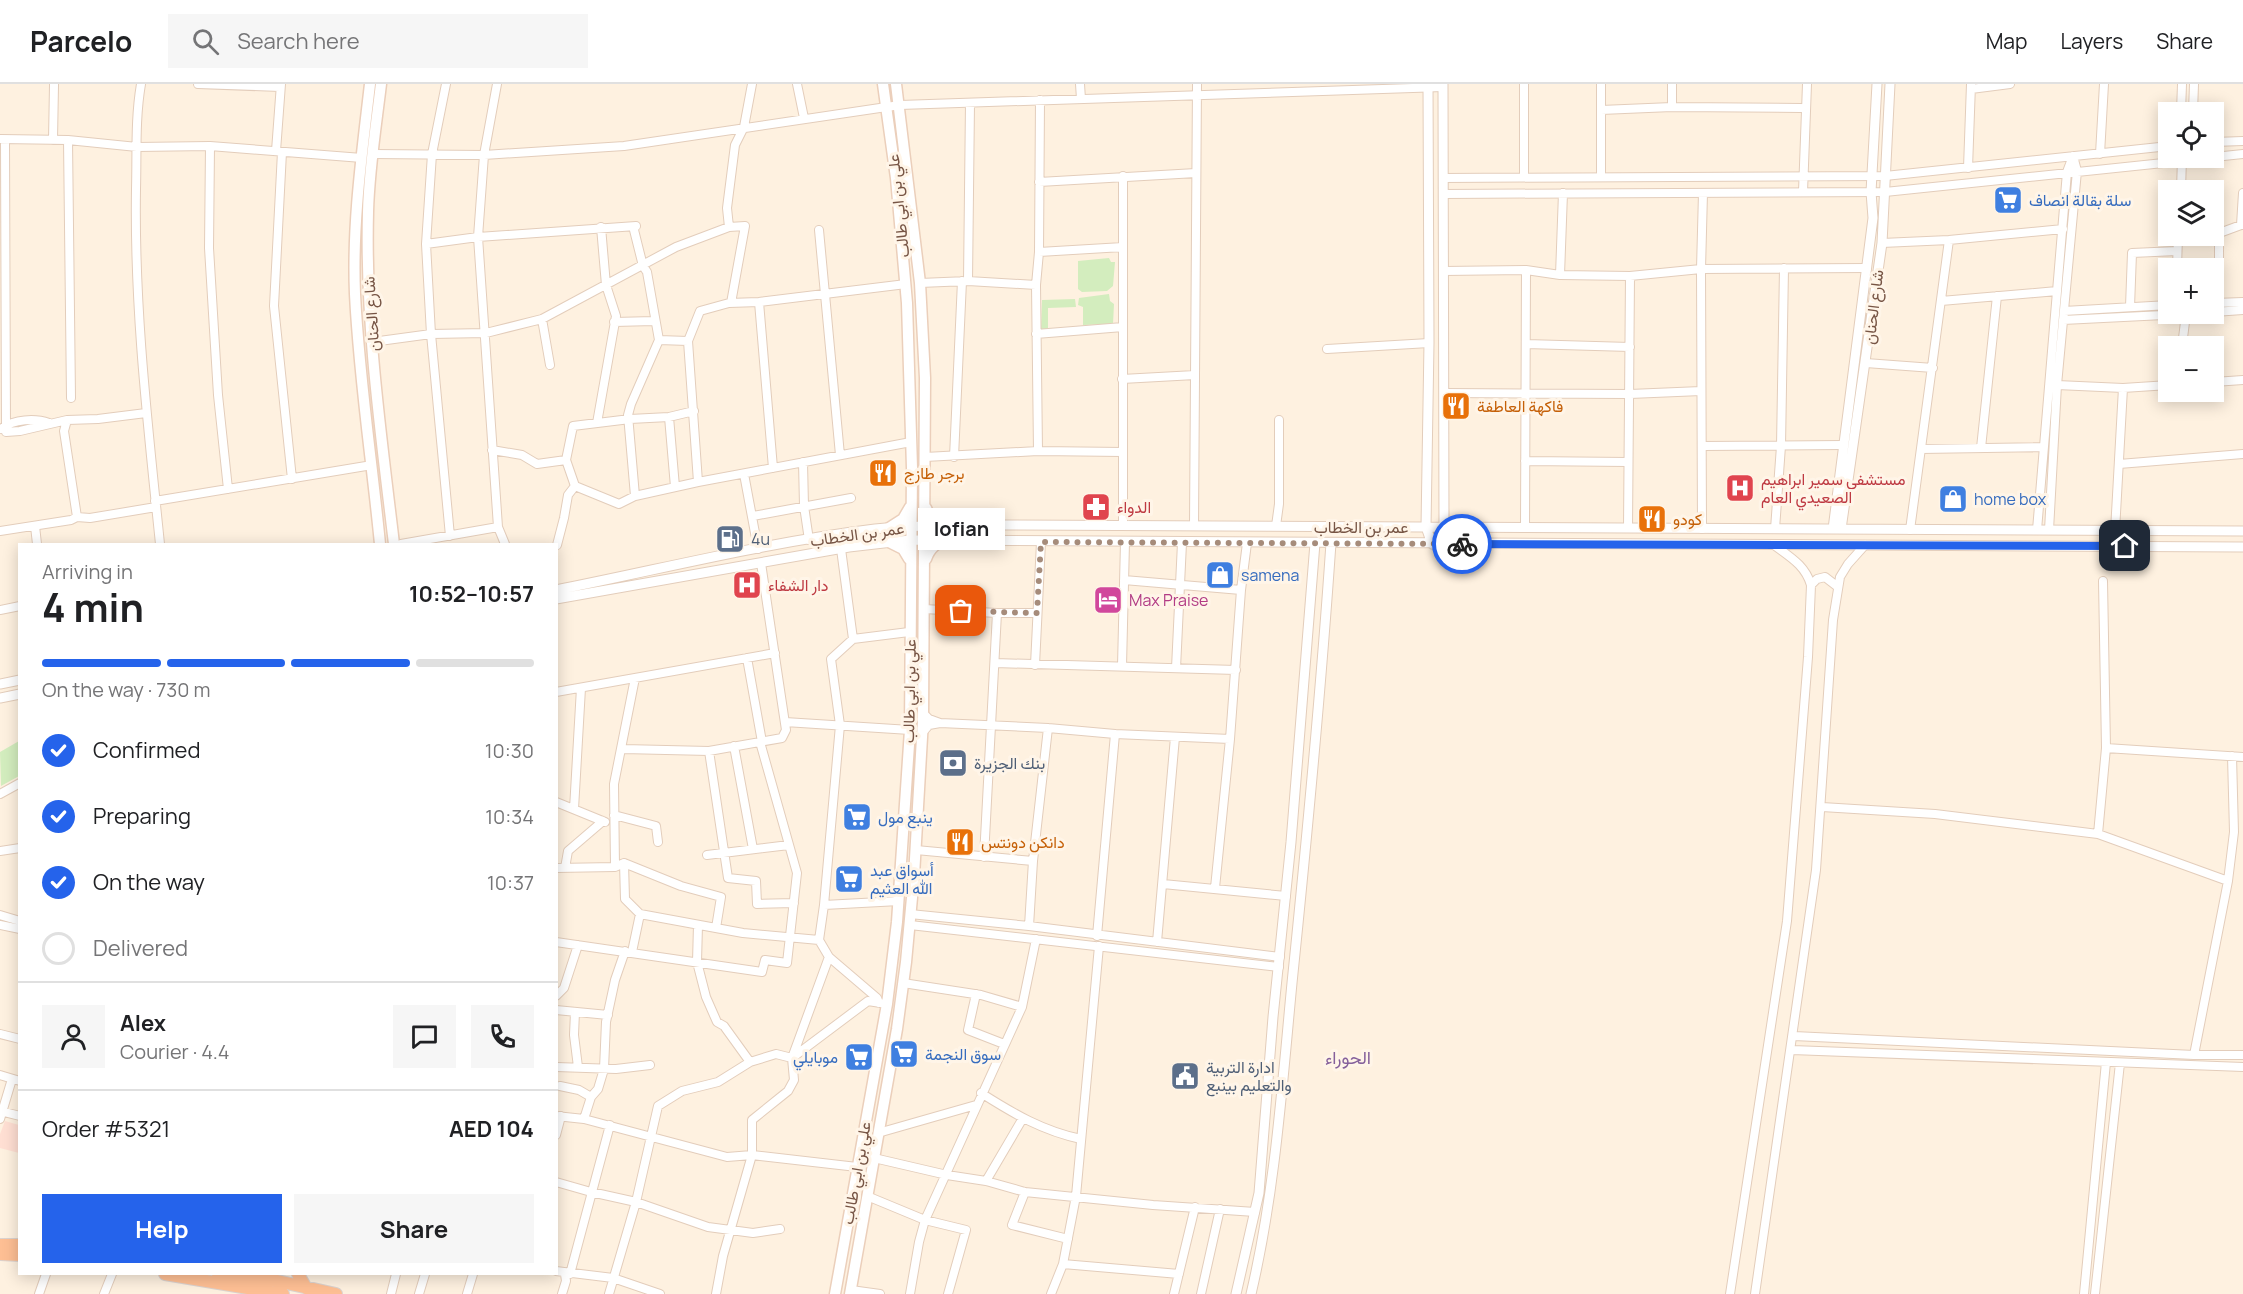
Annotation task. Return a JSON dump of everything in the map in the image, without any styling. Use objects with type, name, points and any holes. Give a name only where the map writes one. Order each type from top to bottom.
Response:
[{"type":"highway","points":[[0,1245],[18,1245]]},
{"type":"highway","points":[[0,1254],[18,1255]]},
{"type":"highway","points":[[170,1275],[251,1291],[306,1288],[336,1294]]},
{"type":"highway","points":[[222,1275],[279,1288]]},
{"type":"highway","points":[[299,1275],[306,1288]]},
{"type":"main road","name":"شارع الحنان","points":[[370,84],[356,209],[355,292],[380,543]]},
{"type":"main road","name":"شارع الحنان","points":[[381,84],[368,209],[368,291],[394,543]]},
{"type":"main road","name":"علي بن ابي طالب","points":[[834,1294],[898,901],[910,730],[911,442],[906,284],[896,178],[883,84]]},
{"type":"main road","name":"علي بن ابي طالب","points":[[850,1292],[903,983],[916,850],[922,733],[925,378],[920,283],[896,84]]},
{"type":"main road","points":[[889,528],[903,519],[911,504]]},
{"type":"main road","points":[[925,504],[931,519],[947,526]]},
{"type":"main road","points":[[925,562],[932,547],[947,540]]},
{"type":"main road","points":[[890,542],[903,549],[910,561]]},
{"type":"street","points":[[141,84],[136,112],[135,236],[146,413],[160,543]]},
{"type":"street","points":[[198,84],[280,86],[274,306],[292,478]]},
{"type":"street","points":[[446,84],[432,154],[426,244],[431,334],[450,536]]},
{"type":"street","points":[[497,84],[484,155],[478,237],[498,527],[505,543]]},
{"type":"street","points":[[729,227],[727,208],[735,145],[744,127],[752,84]]},
{"type":"street","points":[[797,84],[804,118]]},
{"type":"street","points":[[1080,84],[1081,99]]},
{"type":"street","points":[[1194,526],[1197,84]]},
{"type":"street","points":[[1524,84],[1524,177]]},
{"type":"street","points":[[1601,84],[1601,177]]},
{"type":"street","points":[[1671,107],[1672,84]]},
{"type":"street","points":[[1803,192],[1807,84]]},
{"type":"street","name":"شارع الحنان","points":[[1837,529],[1844,445],[1873,218],[1871,192],[1877,84]]},
{"type":"street","name":"شارع الحنان","points":[[1837,529],[1866,363],[1882,243],[1890,84]]},
{"type":"street","points":[[1968,168],[1971,87],[2010,84]]},
{"type":"street","points":[[2100,154],[2104,84]]},
{"type":"street","points":[[2181,102],[2182,84]]},
{"type":"street","points":[[2193,102],[2194,84]]},
{"type":"street","points":[[53,140],[54,85]]},
{"type":"street","points":[[1428,86],[1429,343],[1426,527],[1432,544]]},
{"type":"street","points":[[373,154],[484,155],[624,146],[900,105],[1357,87],[1443,86],[1444,528],[1432,544]]},
{"type":"street","points":[[1038,451],[1036,285],[1039,252],[1040,100]]},
{"type":"street","points":[[954,457],[965,281],[970,102]]},
{"type":"street","points":[[1601,110],[1671,107],[1801,108]]},
{"type":"street","points":[[146,413],[49,423],[41,420],[13,422],[2,428],[3,139],[68,140],[137,147],[210,146],[362,158]]},
{"type":"street","points":[[68,140],[71,398]]},
{"type":"street","points":[[2224,142],[2243,141]]},
{"type":"street","points":[[210,146],[209,248],[218,395],[228,489]]},
{"type":"street","points":[[1443,178],[1872,177],[2158,147]]},
{"type":"street","points":[[2224,156],[2243,154]]},
{"type":"street","points":[[2049,530],[2063,316],[2077,171],[2073,156]]},
{"type":"street","points":[[2037,530],[2067,172],[2073,156]]},
{"type":"street","points":[[1443,194],[1885,192],[2158,161]]},
{"type":"street","points":[[1039,182],[1196,172]]},
{"type":"street","points":[[1123,176],[1123,525]]},
{"type":"street","points":[[1560,276],[1563,193]]},
{"type":"street","points":[[1702,529],[1703,193]]},
{"type":"street","points":[[2224,232],[2242,225],[2243,193]]},
{"type":"street","points":[[372,342],[431,334],[486,333],[542,319],[676,247],[729,227],[745,226],[731,303]]},
{"type":"street","points":[[426,244],[478,237],[601,227],[635,228],[643,266],[647,272],[659,340],[631,404],[635,496]]},
{"type":"street","points":[[597,423],[616,316],[606,285],[601,227]]},
{"type":"street","points":[[819,230],[840,455]]},
{"type":"street","points":[[1882,243],[1949,240],[2063,230]]},
{"type":"street","points":[[1910,530],[1949,240]]},
{"type":"street","points":[[2177,246],[2177,258]]},
{"type":"street","points":[[1039,252],[1123,247]]},
{"type":"street","points":[[2130,307],[2132,253],[2177,251]]},
{"type":"street","points":[[1775,529],[1781,446],[1784,268]]},
{"type":"street","points":[[1443,271],[1526,270],[1560,276],[1630,276],[1701,269],[1867,268]]},
{"type":"street","points":[[1525,528],[1526,270]]},
{"type":"street","points":[[1628,528],[1630,276]]},
{"type":"street","points":[[920,283],[965,281],[1036,285]]},
{"type":"street","points":[[698,482],[688,341],[700,311],[731,303],[759,302],[906,284]]},
{"type":"street","points":[[1941,301],[2057,291]]},
{"type":"street","points":[[1981,448],[1997,296]]},
{"type":"street","points":[[759,302],[773,468]]},
{"type":"street","points":[[2224,303],[2243,302]]},
{"type":"street","points":[[2063,316],[2158,306]]},
{"type":"street","points":[[2224,311],[2243,310]]},
{"type":"street","points":[[2063,316],[2158,314]]},
{"type":"street","points":[[542,319],[550,365]]},
{"type":"street","points":[[614,322],[654,321]]},
{"type":"street","points":[[1036,334],[1123,327]]},
{"type":"street","points":[[659,340],[688,341]]},
{"type":"street","points":[[1327,349],[1429,343]]},
{"type":"street","points":[[1526,344],[1630,347]]},
{"type":"street","points":[[1866,363],[1933,368]]},
{"type":"street","points":[[1122,379],[1195,375]]},
{"type":"street","points":[[2224,381],[2243,380]]},
{"type":"street","points":[[2058,386],[2123,388],[2158,386]]},
{"type":"street","points":[[2115,531],[2123,388]]},
{"type":"street","points":[[1443,393],[1630,394],[1701,391]]},
{"type":"street","points":[[694,411],[669,417],[573,426],[566,460],[575,486],[619,504],[635,496],[698,482],[911,442]]},
{"type":"street","points":[[669,417],[675,487]]},
{"type":"street","points":[[67,420],[64,431],[77,517]]},
{"type":"street","points":[[1276,526],[1279,504],[1279,420]]},
{"type":"street","points":[[1702,446],[1844,445]]},
{"type":"street","points":[[1921,449],[2044,447]]},
{"type":"street","points":[[492,450],[522,456],[537,464],[566,460]]},
{"type":"street","points":[[925,457],[1038,451],[1123,452]]},
{"type":"street","points":[[2118,464],[2243,454]]},
{"type":"street","points":[[1525,461],[1628,462]]},
{"type":"street","points":[[803,462],[804,506],[809,540]]},
{"type":"street","points":[[0,531],[77,517],[90,519],[228,489],[372,465]]},
{"type":"street","points":[[744,474],[758,549]]},
{"type":"street","points":[[558,543],[568,495],[575,486]]},
{"type":"street","points":[[753,516],[851,498]]},
{"type":"street","points":[[35,526],[37,543]]},
{"type":"street","name":"عمر بن الخطاب","points":[[558,590],[758,549],[910,526],[2243,531]]},
{"type":"street","points":[[407,543],[498,527]]},
{"type":"street","name":"عمر بن الخطاب","points":[[558,598],[841,549],[910,540],[2243,547]]},
{"type":"street","points":[[1035,665],[1041,542]]},
{"type":"street","points":[[1122,666],[1125,542]]},
{"type":"street","points":[[1176,668],[1178,586],[1182,543]]},
{"type":"street","points":[[1215,888],[1247,543]]},
{"type":"street","points":[[1236,1294],[1259,1193],[1315,543]]},
{"type":"street","points":[[1251,1294],[1269,1206],[1277,1139],[1331,543]]},
{"type":"street","points":[[1730,1294],[1787,921],[1808,657],[1811,585],[1808,575],[1800,564],[1774,545]]},
{"type":"street","points":[[1755,1294],[1792,1050],[1816,870],[1833,620],[1843,570],[1865,545]]},
{"type":"street","points":[[841,549],[853,639]]},
{"type":"street","points":[[623,749],[709,751],[782,738],[786,730],[761,563]]},
{"type":"street","points":[[1811,585],[1817,579],[1826,577],[1838,587]]},
{"type":"street","points":[[1124,580],[1241,590]]},
{"type":"street","points":[[2098,834],[2106,748],[2103,581]]},
{"type":"street","points":[[0,610],[18,606]]},
{"type":"street","points":[[924,609],[1037,613]]},
{"type":"street","points":[[984,857],[997,613]]},
{"type":"street","points":[[883,1003],[830,957],[819,940],[840,725],[831,659],[853,639],[909,632]]},
{"type":"street","points":[[558,692],[775,653]]},
{"type":"street","points":[[558,942],[762,972],[765,960],[787,963],[797,873],[761,742],[747,658]]},
{"type":"street","points":[[995,663],[1236,670]]},
{"type":"street","points":[[615,867],[614,784],[623,749],[635,678]]},
{"type":"street","points":[[0,684],[18,680]]},
{"type":"street","points":[[574,809],[581,688]]},
{"type":"street","points":[[0,698],[18,694]]},
{"type":"street","points":[[922,713],[929,719],[940,723]]},
{"type":"street","points":[[785,722],[910,730]]},
{"type":"street","points":[[922,733],[929,725],[940,723],[992,724],[1115,735],[1230,739]]},
{"type":"street","points":[[1029,926],[1033,861],[1048,728]]},
{"type":"street","points":[[1097,936],[1115,735]]},
{"type":"street","points":[[1157,942],[1175,738]]},
{"type":"street","points":[[734,747],[753,849]]},
{"type":"street","points":[[2106,748],[2243,757]]},
{"type":"street","points":[[709,751],[728,878],[756,881],[757,904],[794,903]]},
{"type":"street","points":[[2194,1055],[2228,881],[2234,832],[2232,756]]},
{"type":"street","points":[[0,794],[18,784]]},
{"type":"street","points":[[558,803],[614,825]]},
{"type":"street","points":[[1822,807],[1935,814],[2098,834],[2228,881]]},
{"type":"street","points":[[614,815],[656,826],[658,842]]},
{"type":"street","points":[[603,821],[568,851],[561,868],[615,867],[624,863],[681,886],[721,897],[716,928]]},
{"type":"street","points":[[707,855],[789,845]]},
{"type":"street","points":[[0,851],[18,848]]},
{"type":"street","points":[[916,850],[1033,861]]},
{"type":"street","points":[[624,863],[625,899],[640,914],[716,928],[819,940]]},
{"type":"street","points":[[1163,884],[1286,896]]},
{"type":"street","points":[[824,905],[898,901]]},
{"type":"street","points":[[584,1119],[591,1097],[598,1089],[604,1069],[608,1015],[615,981],[640,914]]},
{"type":"street","points":[[0,915],[18,920]]},
{"type":"street","points":[[910,919],[1029,926],[1157,942],[1279,962]]},
{"type":"street","points":[[910,919],[1036,939],[1279,962]]},
{"type":"street","points":[[0,925],[18,929]]},
{"type":"street","points":[[698,925],[698,962],[706,997],[717,1022],[724,1026],[750,1062]]},
{"type":"street","points":[[910,1294],[925,1220],[1022,1007],[1036,939]]},
{"type":"street","points":[[558,994],[564,988],[578,945]]},
{"type":"street","points":[[1051,1294],[1063,1264],[1076,1196],[1099,946]]},
{"type":"street","points":[[716,1294],[730,1231],[752,1155],[752,1120],[788,1091],[794,1080],[792,1058],[830,957]]},
{"type":"street","points":[[903,983],[976,994],[1022,1007]]},
{"type":"street","points":[[976,994],[969,1030],[1004,1044]]},
{"type":"street","points":[[792,1058],[868,1001],[883,1003]]},
{"type":"street","points":[[558,1011],[608,1015]]},
{"type":"street","points":[[575,1012],[574,1035],[578,1066]]},
{"type":"street","points":[[0,1034],[18,1038]]},
{"type":"street","points":[[1794,1036],[2194,1055],[2243,1055]]},
{"type":"street","points":[[1792,1050],[2243,1068]]},
{"type":"street","points":[[609,1294],[636,1202],[658,1106],[682,1091],[718,1082],[750,1062],[776,1054],[792,1058]]},
{"type":"street","points":[[2084,1294],[2106,1062]]},
{"type":"street","points":[[2095,1294],[2120,1063]]},
{"type":"street","points":[[558,1067],[578,1066],[604,1069],[650,1065]]},
{"type":"street","points":[[0,1076],[16,1080],[1,1114],[18,1116]]},
{"type":"street","points":[[560,1086],[579,1090],[591,1097]]},
{"type":"street","points":[[981,1093],[1023,1118],[1057,1134],[1081,1139]]},
{"type":"street","points":[[878,1133],[976,1104]]},
{"type":"street","points":[[559,1116],[610,1125],[727,1158],[752,1155],[856,1167]]},
{"type":"street","points":[[986,1181],[1023,1118]]},
{"type":"street","points":[[562,1294],[566,1281],[564,1273],[610,1125]]},
{"type":"street","points":[[874,1158],[947,1175],[986,1181],[1025,1192],[1153,1205],[1255,1212]]},
{"type":"street","points":[[558,1183],[636,1202],[708,1227],[753,1233],[780,1229]]},
{"type":"street","points":[[1025,1192],[1012,1225],[1068,1239]]},
{"type":"street","points":[[867,1196],[925,1220],[966,1230],[948,1294]]},
{"type":"street","points":[[1174,1294],[1195,1207]]},
{"type":"street","points":[[1200,1294],[1220,1209]]},
{"type":"street","points":[[1063,1264],[1179,1274]]},
{"type":"street","points":[[564,1273],[613,1278],[660,1294]]},
{"type":"street","points":[[39,1294],[46,1275]]},
{"type":"street","points":[[104,1294],[112,1275]]},
{"type":"street","points":[[391,1294],[396,1275]]},
{"type":"street","points":[[419,1294],[425,1275]]},
{"type":"street","points":[[467,1294],[473,1275]]},
{"type":"street","points":[[850,1292],[880,1294]]},
{"type":"shaded area","points":[[5,1121],[18,1125],[18,1153],[0,1148],[0,1134]]},
{"type":"green space","points":[[1109,258],[1111,262],[1115,262],[1113,286],[1107,291],[1082,292],[1078,289],[1078,261]]},
{"type":"green space","points":[[1109,294],[1110,301],[1114,304],[1113,324],[1083,325],[1083,307],[1078,305],[1079,298]]},
{"type":"green space","points":[[1075,299],[1076,307],[1048,308],[1048,329],[1041,330],[1042,300]]},
{"type":"green space","points":[[18,742],[18,777],[1,786],[0,752]]},
{"type":"way so far","points":[[961,611],[1037,613],[1041,542],[1462,544]]},
{"type":"place","name":"سلة بقالة انصاف","points":[[2008,200]]},
{"type":"place","name":"فاكهة العاطفة","points":[[1456,406]]},
{"type":"place","name":"برجر طازج","points":[[883,473]]},
{"type":"place","name":"مستشفى سمير ابراهيم الصعيدي العام","points":[[1740,488]]},
{"type":"place","name":"home box","points":[[1953,499]]},
{"type":"place","name":"الدواء","points":[[1096,507]]},
{"type":"place","name":"كودو","points":[[1652,519]]},
{"type":"place","name":"4u","points":[[730,539]]},
{"type":"place","name":"samena","points":[[1220,575]]},
{"type":"place","name":"دار الشفاء","points":[[747,585]]},
{"type":"place","name":"Max Praise","points":[[1108,600]]},
{"type":"place","name":"lofian","points":[[961,611]]},
{"type":"place","name":"بنك الجزيرة","points":[[953,763]]},
{"type":"place","name":"ينبع مول","points":[[857,817]]},
{"type":"place","name":"دانكن دونتس","points":[[960,842]]},
{"type":"place","name":"أسواق عبد الله العثيم","points":[[849,879]]},
{"type":"place","name":"سوق النجمة","points":[[904,1054]]},
{"type":"place","name":"موبايلي","points":[[859,1057]]},
{"type":"place","name":"ادارة التربية والتعليم بينبع","points":[[1185,1076]]},
{"type":"district","name":"الحوراء","points":[[1348,1058]]},
{"type":"route","points":[[1462,544],[2125,546]]}]
